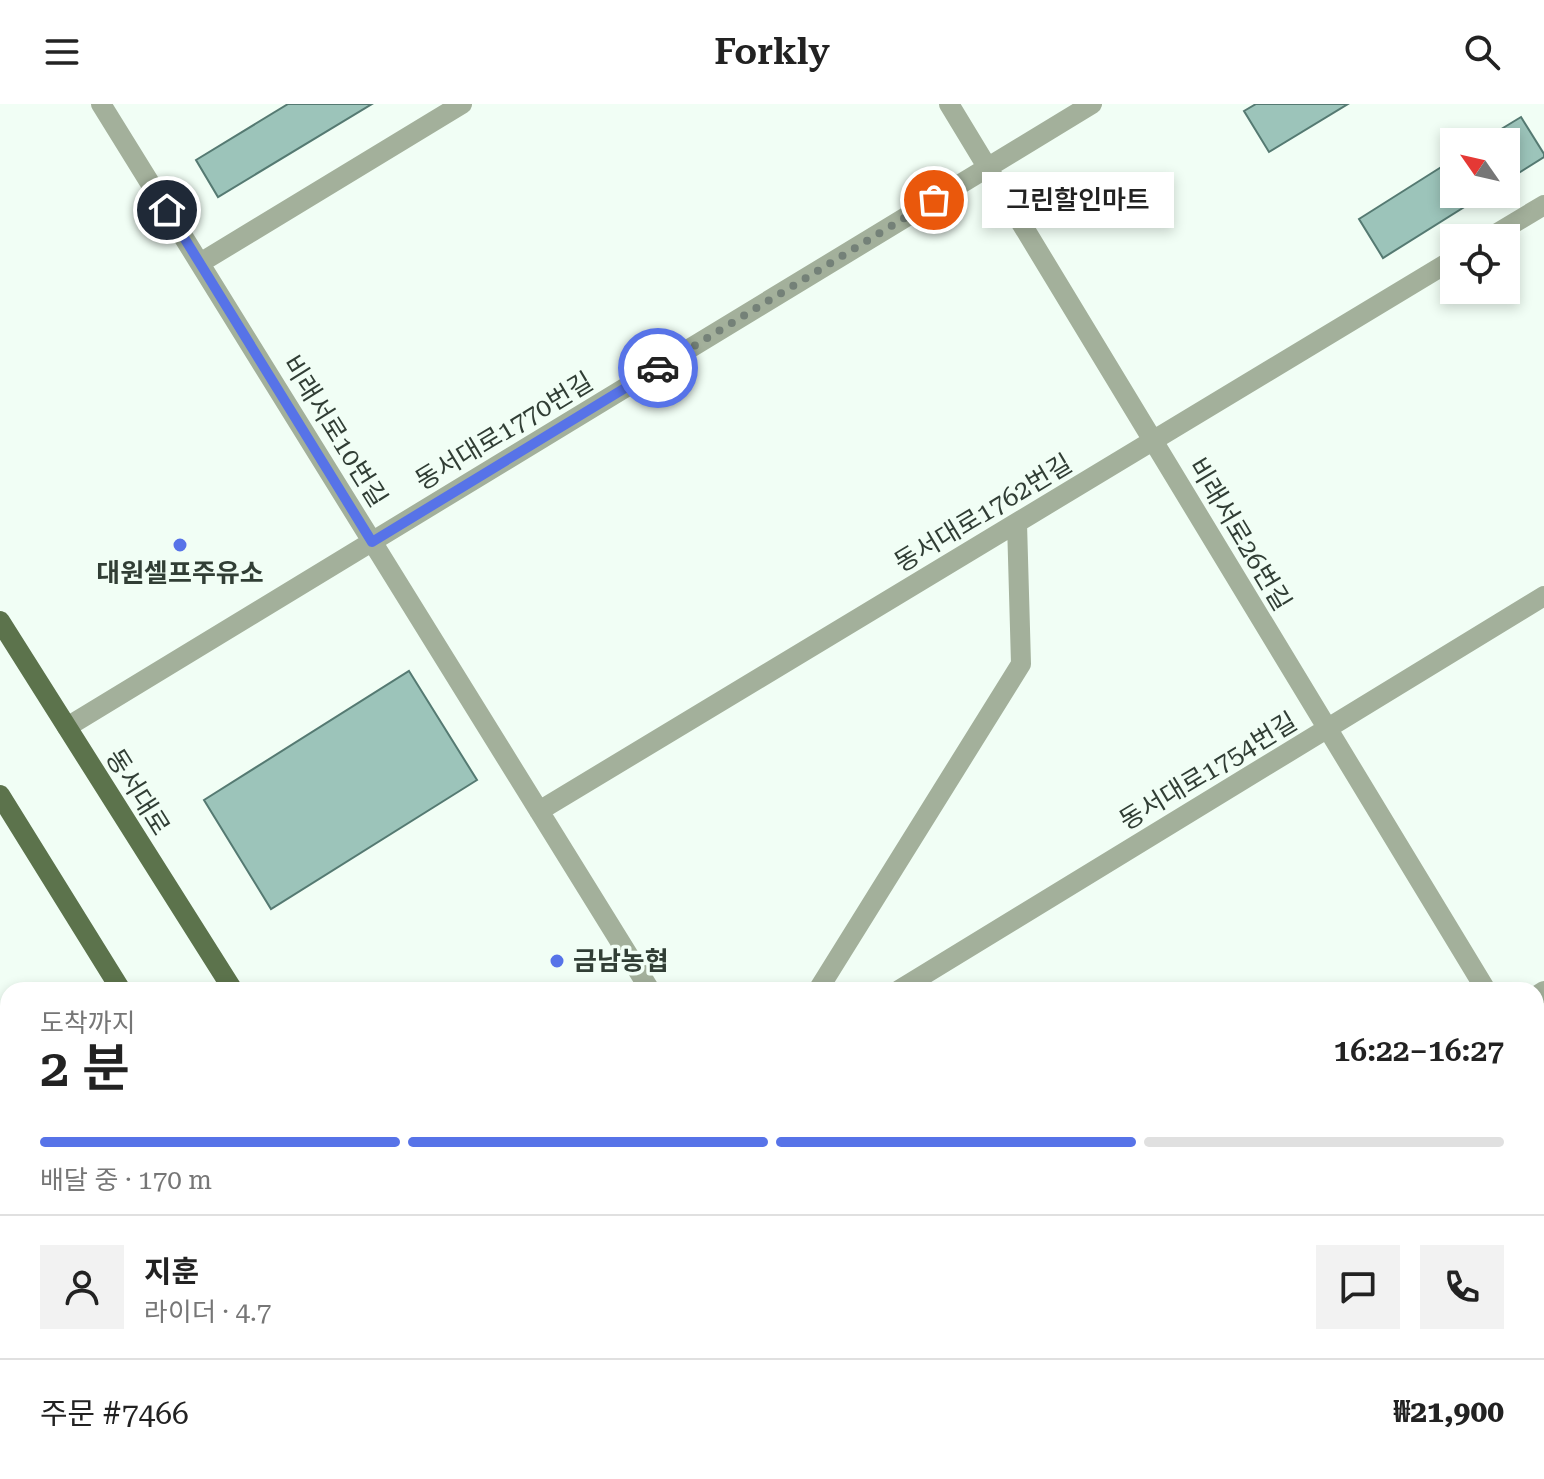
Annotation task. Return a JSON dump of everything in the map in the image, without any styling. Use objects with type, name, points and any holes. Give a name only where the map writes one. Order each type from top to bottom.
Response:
[{"type":"main road","name":"동서대로","points":[[0,621],[228,982]]},
{"type":"main road","points":[[0,795],[116,982]]},
{"type":"street","name":"비래서로10번길","points":[[101,104],[645,982]]},
{"type":"street","points":[[200,263],[462,104]]},
{"type":"street","name":"비래서로26번길","points":[[949,104],[1481,982]]},
{"type":"street","name":"동서대로1770번길","points":[[67,727],[1092,104]]},
{"type":"street","points":[[1512,224],[1544,205]]},
{"type":"street","name":"동서대로1762번길","points":[[539,811],[1440,267]]},
{"type":"street","points":[[823,982],[1021,664],[1017,523]]},
{"type":"street","name":"동서대로1754번길","points":[[912,982],[1544,596]]},
{"type":"building","points":[[288,104],[372,104],[218,197],[196,160]]},
{"type":"building","points":[[1256,104],[1348,104],[1269,152],[1244,111]]},
{"type":"building","points":[[1521,117],[1544,157],[1520,172],[1520,128],[1503,128]]},
{"type":"building","points":[[1440,168],[1440,208],[1463,208],[1383,258],[1359,219]]},
{"type":"building","points":[[409,671],[477,780],[271,909],[204,800]]},
{"type":"way so far","points":[[658,368],[934,200]]},
{"type":"place","name":"그린할인마트","points":[[934,200]]},
{"type":"place","name":"대원셀프주유소","points":[[180,545]]},
{"type":"place","name":"금남농협","points":[[557,961]]},
{"type":"route","points":[[167,210],[372,542],[658,368]]}]
